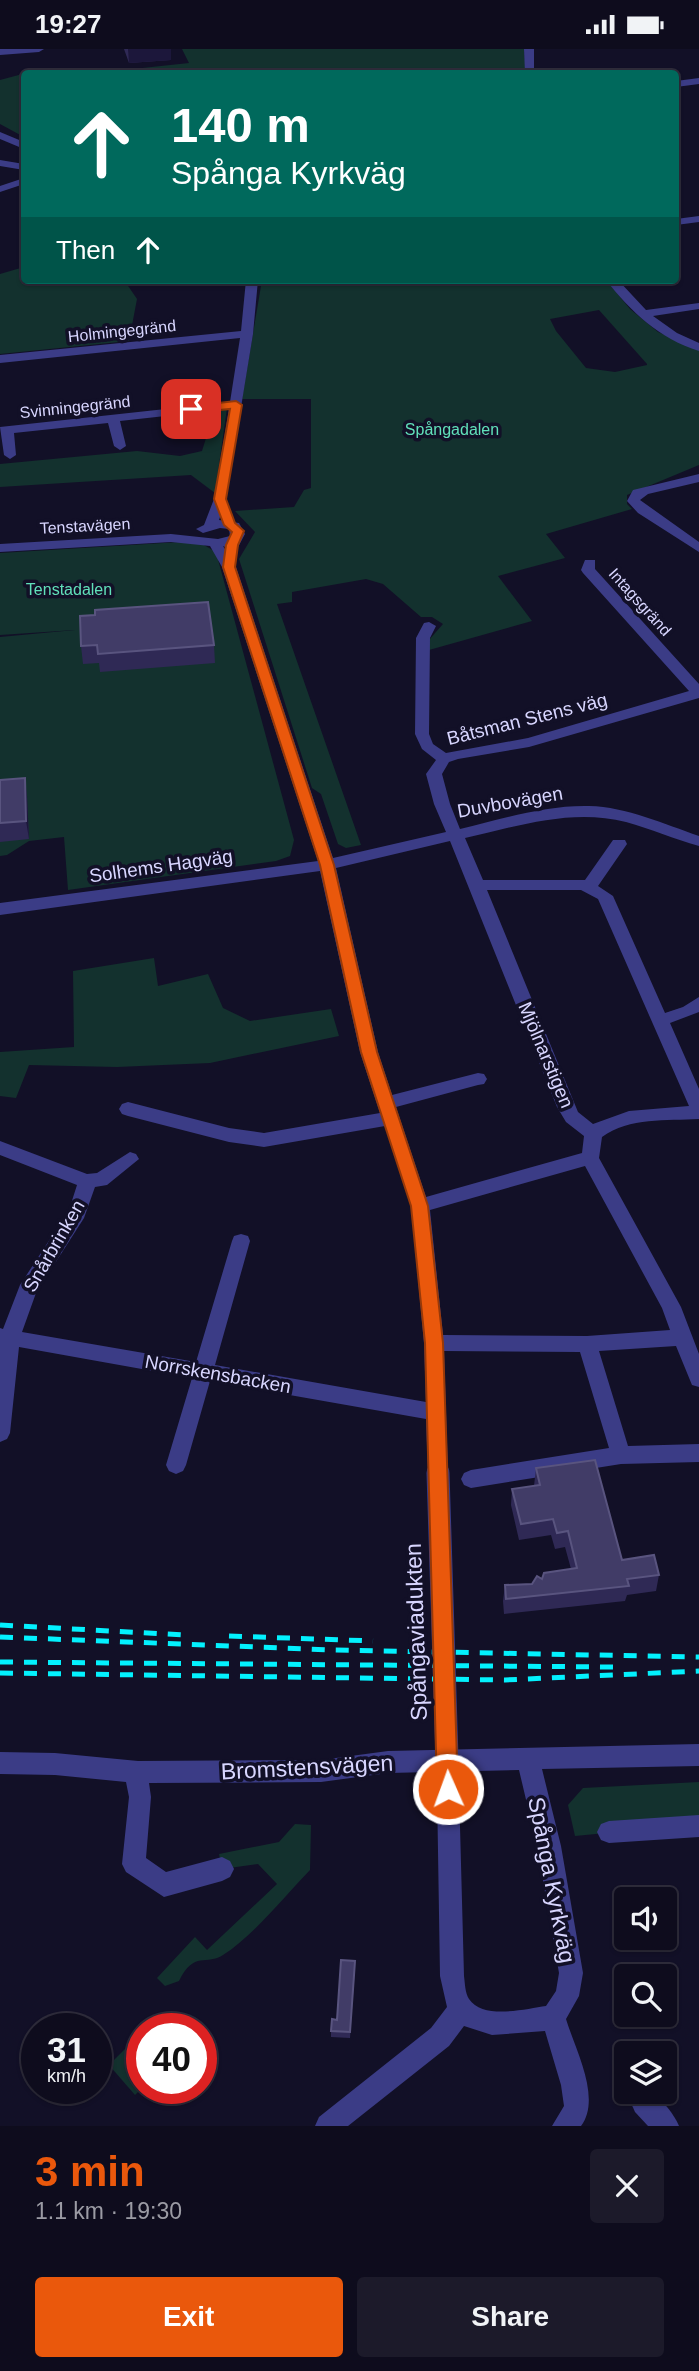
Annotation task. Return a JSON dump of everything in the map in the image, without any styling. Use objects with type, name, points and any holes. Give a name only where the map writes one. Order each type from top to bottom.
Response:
[{"type":"street","points":[[0,62],[7,51],[39,49]]},
{"type":"street","points":[[529,49],[530,70]]},
{"type":"street","points":[[679,84],[699,81]]},
{"type":"street","points":[[0,135],[21,145]]},
{"type":"street","points":[[0,163],[21,166]]},
{"type":"street","points":[[0,190],[21,182]]},
{"type":"street","points":[[679,222],[699,219]]},
{"type":"street","points":[[252,284],[236,405],[220,499],[210,534],[229,567],[327,865],[369,1052],[420,1206],[434,1343],[437,1412]]},
{"type":"street","points":[[616,284],[642,314],[662,330],[699,347]]},
{"type":"street","points":[[642,314],[699,306]]},
{"type":"street","name":"Holmingegränd","points":[[0,359],[247,334]]},
{"type":"street","name":"Svinningegränd","points":[[3,431],[236,405]]},
{"type":"street","points":[[113,418],[120,446]]},
{"type":"street","points":[[3,431],[10,455]]},
{"type":"street","points":[[699,478],[644,491],[635,496],[636,505],[699,548]]},
{"type":"street","points":[[220,499],[230,525],[238,531],[229,567]]},
{"type":"street","points":[[210,534],[230,525]]},
{"type":"street","points":[[210,534],[234,539]]},
{"type":"street","name":"Tenstavägen","points":[[0,548],[210,534]]},
{"type":"street","name":"Intagsgränd","points":[[590,563],[588,570],[699,693]]},
{"type":"street","points":[[429,626],[423,638],[422,734],[427,746],[444,759]]},
{"type":"street","name":"Båtsman Stens väg","points":[[455,834],[435,784],[434,774],[444,759],[529,742],[699,693]]},
{"type":"street","name":"Duvbovägen","points":[[327,865],[550,813],[590,811],[627,817],[699,841]]},
{"type":"street","name":"Mjölnarstigen","points":[[455,834],[566,1107],[572,1117],[593,1134]]},
{"type":"street","points":[[589,886],[619,844]]},
{"type":"street","name":"Solhems Hagväg","points":[[0,909],[327,865]]},
{"type":"street","points":[[477,885],[589,886],[605,896],[662,1020],[699,1110],[605,1123],[593,1134],[590,1157],[671,1307],[699,1378]]},
{"type":"street","points":[[662,1020],[689,1011],[699,1003]]},
{"type":"street","points":[[128,1109],[229,1135],[264,1140],[388,1111],[478,1079]]},
{"type":"street","points":[[0,1148],[86,1181],[101,1180],[130,1159]]},
{"type":"street","points":[[420,1206],[590,1157]]},
{"type":"street","name":"Snårbrinken","points":[[0,1433],[5,1336],[27,1290],[77,1213],[86,1191],[86,1181]]},
{"type":"street","points":[[176,1465],[241,1241]]},
{"type":"street","name":"Norrskensbacken","points":[[5,1336],[437,1412]]},
{"type":"street","points":[[434,1343],[587,1344],[683,1337]]},
{"type":"street","points":[[587,1344],[621,1455]]},
{"type":"street","name":"Spångaviadukten","points":[[437,1412],[452,1968],[454,1993],[461,2008]]},
{"type":"street","points":[[471,1479],[621,1455],[699,1453]]},
{"type":"street","name":"Bromstensvägen","points":[[0,1763],[55,1764],[138,1772],[321,1771],[388,1762],[699,1755]]},
{"type":"street","name":"Spånga Kyrkväg","points":[[528,1758],[549,1846],[571,1973],[567,1996],[553,2017]]},
{"type":"street","points":[[138,1772],[136,1789],[140,1797],[134,1864],[164,1885],[222,1869]]},
{"type":"street","points":[[609,1832],[699,1826]]},
{"type":"street","points":[[328,2126],[440,2037],[461,2008],[474,2018],[492,2022],[553,2017],[574,2085],[577,2110],[565,2126]]},
{"type":"street","points":[[645,2104],[666,2126]]},
{"type":"green space","points":[[182,49],[524,49],[526,70],[133,69],[189,63]]},
{"type":"green space","points":[[21,75],[21,135],[0,124],[0,80]]},
{"type":"green space","points":[[21,268],[21,284],[127,284],[137,299],[129,341],[0,354],[0,274]]},
{"type":"green space","name":"Spångadalen","points":[[261,284],[609,284],[630,309],[658,332],[699,349],[699,465],[627,495],[627,504],[632,509],[546,534],[565,558],[498,576],[532,621],[429,650],[428,641],[443,624],[432,617],[421,617],[383,584],[366,579],[292,592],[292,602],[277,604],[361,845],[346,848],[338,844],[321,794],[312,788],[239,559],[255,532],[235,511],[294,507],[304,490],[311,488],[311,399],[242,399]],"holes":[[[599,310],[647,365],[615,372],[586,368],[556,331],[550,319]]]},
{"type":"green space","points":[[227,408],[215,493],[191,475],[0,487],[0,464],[137,451],[180,456],[202,451],[207,435],[194,423],[190,414]]},
{"type":"green space","name":"Tenstadalen","points":[[197,541],[216,552],[294,840],[290,856],[276,861],[68,890],[64,837],[29,841],[7,855],[0,856],[0,637],[75,630],[0,635],[0,553]]},
{"type":"green space","points":[[154,958],[158,986],[208,974],[223,1008],[250,1021],[331,1009],[339,1036],[210,1063],[117,1067],[29,1065],[16,1098],[0,1096],[0,1052],[74,1047],[73,971]]},
{"type":"green space","points":[[699,1782],[699,1824],[575,1836],[568,1805],[583,1788]]},
{"type":"green space","points":[[295,1824],[311,1825],[310,1870],[257,1927],[234,1947],[217,1958],[195,1962],[179,1981],[165,1986],[157,1978],[195,1937],[207,1950],[277,1884],[258,1864],[222,1869],[219,1854],[279,1842]]},
{"type":"green space","points":[[126,2048],[126,2085],[112,2068],[112,2062]]},
{"type":"building","points":[[208,602],[214,645],[98,654],[97,645],[81,646],[80,616],[95,615],[95,610]]},
{"type":"building","points":[[25,778],[26,821],[0,823],[0,780]]},
{"type":"building","points":[[595,1460],[622,1560],[654,1555],[659,1575],[627,1579],[629,1586],[506,1599],[505,1585],[532,1584],[537,1576],[542,1579],[544,1573],[577,1568],[568,1531],[557,1533],[553,1519],[521,1524],[512,1489],[540,1485],[536,1468]]},
{"type":"building","points":[[341,1960],[355,1961],[350,2032],[331,2031],[332,2019],[337,2020]]},
{"type":"railway","points":[[0,1625],[184,1635]]},
{"type":"railway","points":[[229,1636],[373,1641]]},
{"type":"railway","points":[[0,1637],[333,1650],[699,1657]]},
{"type":"railway","points":[[0,1662],[615,1667]]},
{"type":"railway","points":[[0,1673],[505,1680],[699,1671]]},
{"type":"route","points":[[191,409],[236,405],[220,499],[230,525],[238,531],[232,545],[229,567],[327,865],[369,1052],[420,1206],[434,1343],[448,1789]]}]
